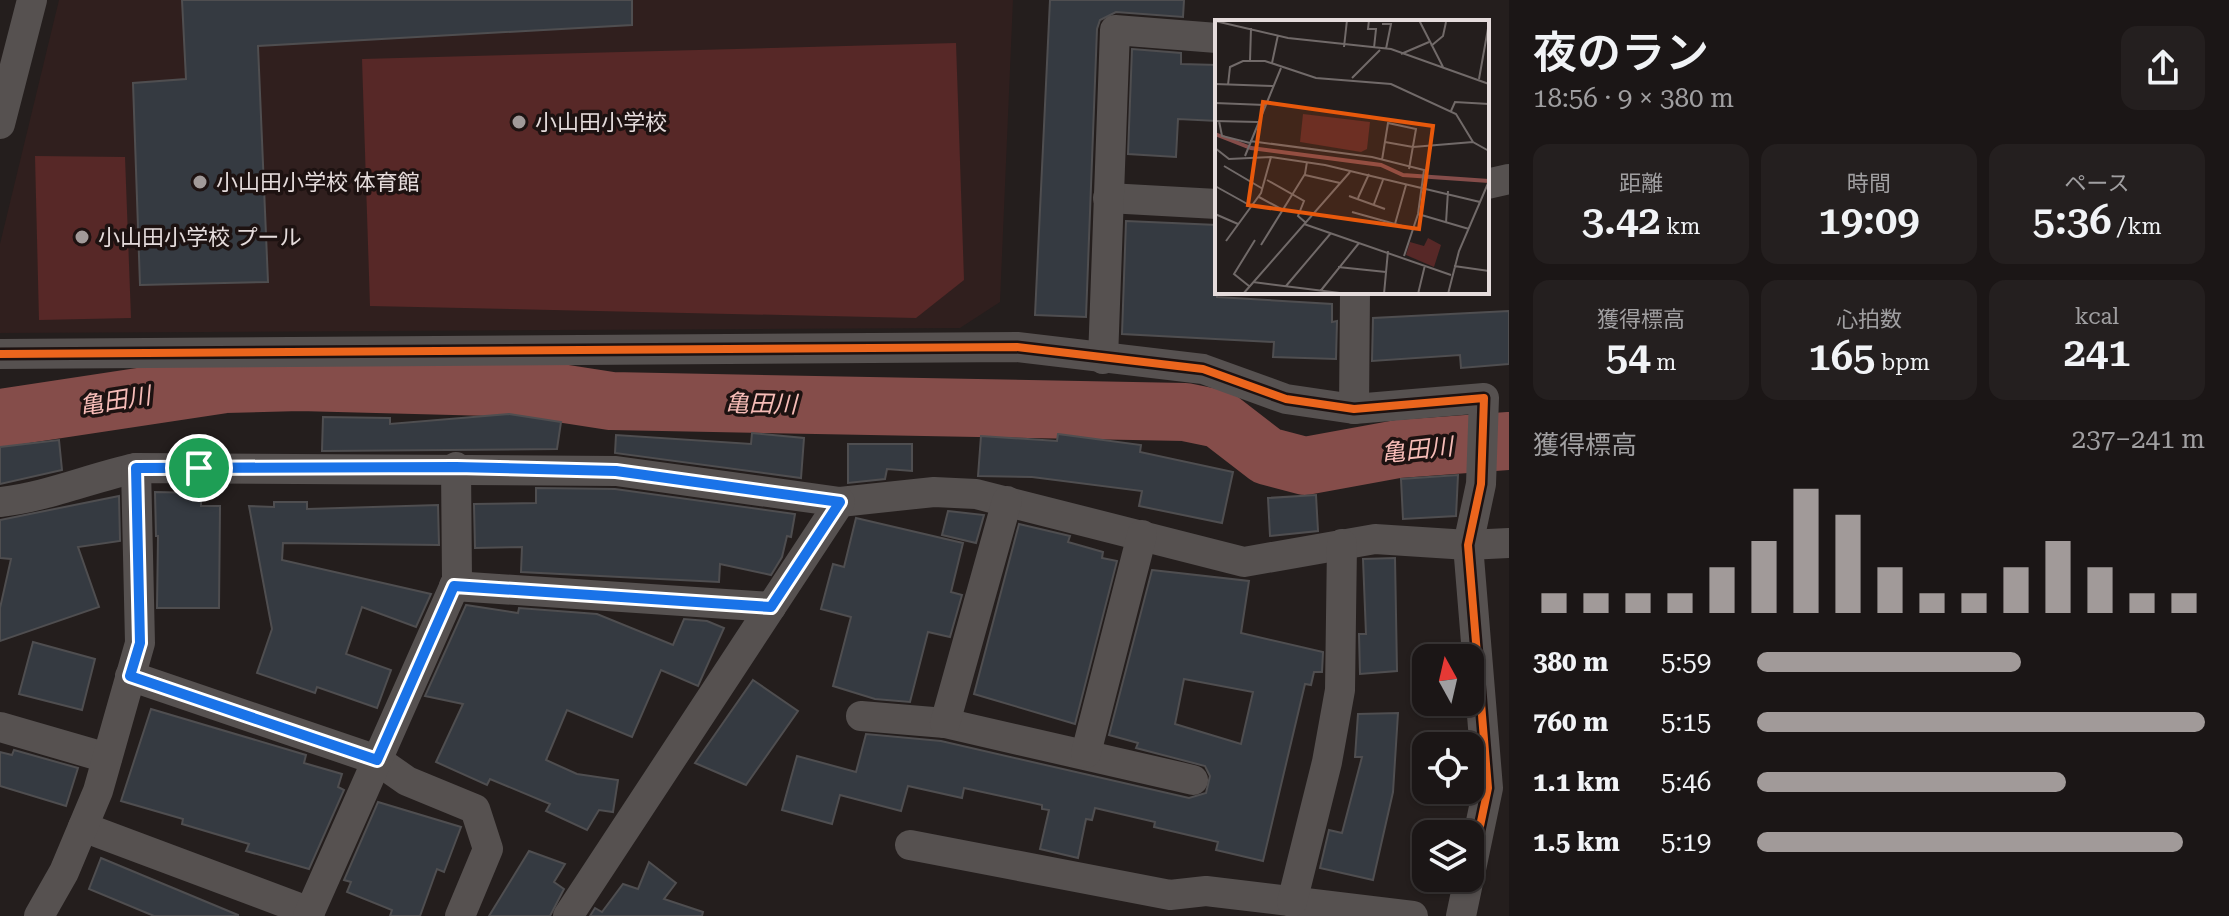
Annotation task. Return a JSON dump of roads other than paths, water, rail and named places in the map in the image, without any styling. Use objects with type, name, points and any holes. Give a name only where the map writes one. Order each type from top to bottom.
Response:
[{"type":"street","points":[[0,124],[19,18]]},
{"type":"street","points":[[1103,359],[1115,30],[1215,38]]},
{"type":"street","points":[[1489,184],[1509,179]]},
{"type":"street","points":[[1108,198],[1215,204]]},
{"type":"street","points":[[1354,409],[1355,294]]},
{"type":"street","points":[[0,354],[1017,347],[1203,369],[1286,399],[1354,409],[1484,398],[1483,463],[1468,545],[1498,789],[1484,832]]},
{"type":"street","points":[[0,502],[38,498],[93,477],[136,468],[456,467],[616,471],[840,502],[934,492],[1007,501],[1244,562],[1375,539],[1468,545],[1509,543]]},
{"type":"street","points":[[83,827],[309,914],[457,580],[456,467]]},
{"type":"street","points":[[39,916],[64,872],[83,827],[107,758],[140,643],[136,468]]},
{"type":"street","points":[[945,723],[1007,501]]},
{"type":"street","points":[[568,916],[840,502]]},
{"type":"street","points":[[1086,753],[1142,535]]},
{"type":"street","points":[[1292,902],[1327,762],[1340,690],[1342,544]]},
{"type":"street","points":[[454,586],[771,607]]},
{"type":"street","points":[[130,676],[377,760],[407,781],[475,809],[488,849],[460,916]]},
{"type":"street","points":[[861,716],[945,723],[1193,780]]},
{"type":"street","points":[[0,727],[107,758]]},
{"type":"street","points":[[910,845],[1170,895],[1206,891],[1413,916]]},
{"type":"street","points":[[1461,916],[1466,892]]},
{"type":"waterway","name":"亀田川","points":[[0,418],[225,384],[300,382],[527,388],[611,401],[1185,412],[1219,419],[1267,456],[1305,466],[1398,449],[1509,441]]},
{"type":"place","name":"小山田小学校","points":[[519,122]]},
{"type":"place","name":"小山田小学校 体育館","points":[[200,182]]},
{"type":"place","name":"小山田小学校 プール","points":[[82,237]]}]
